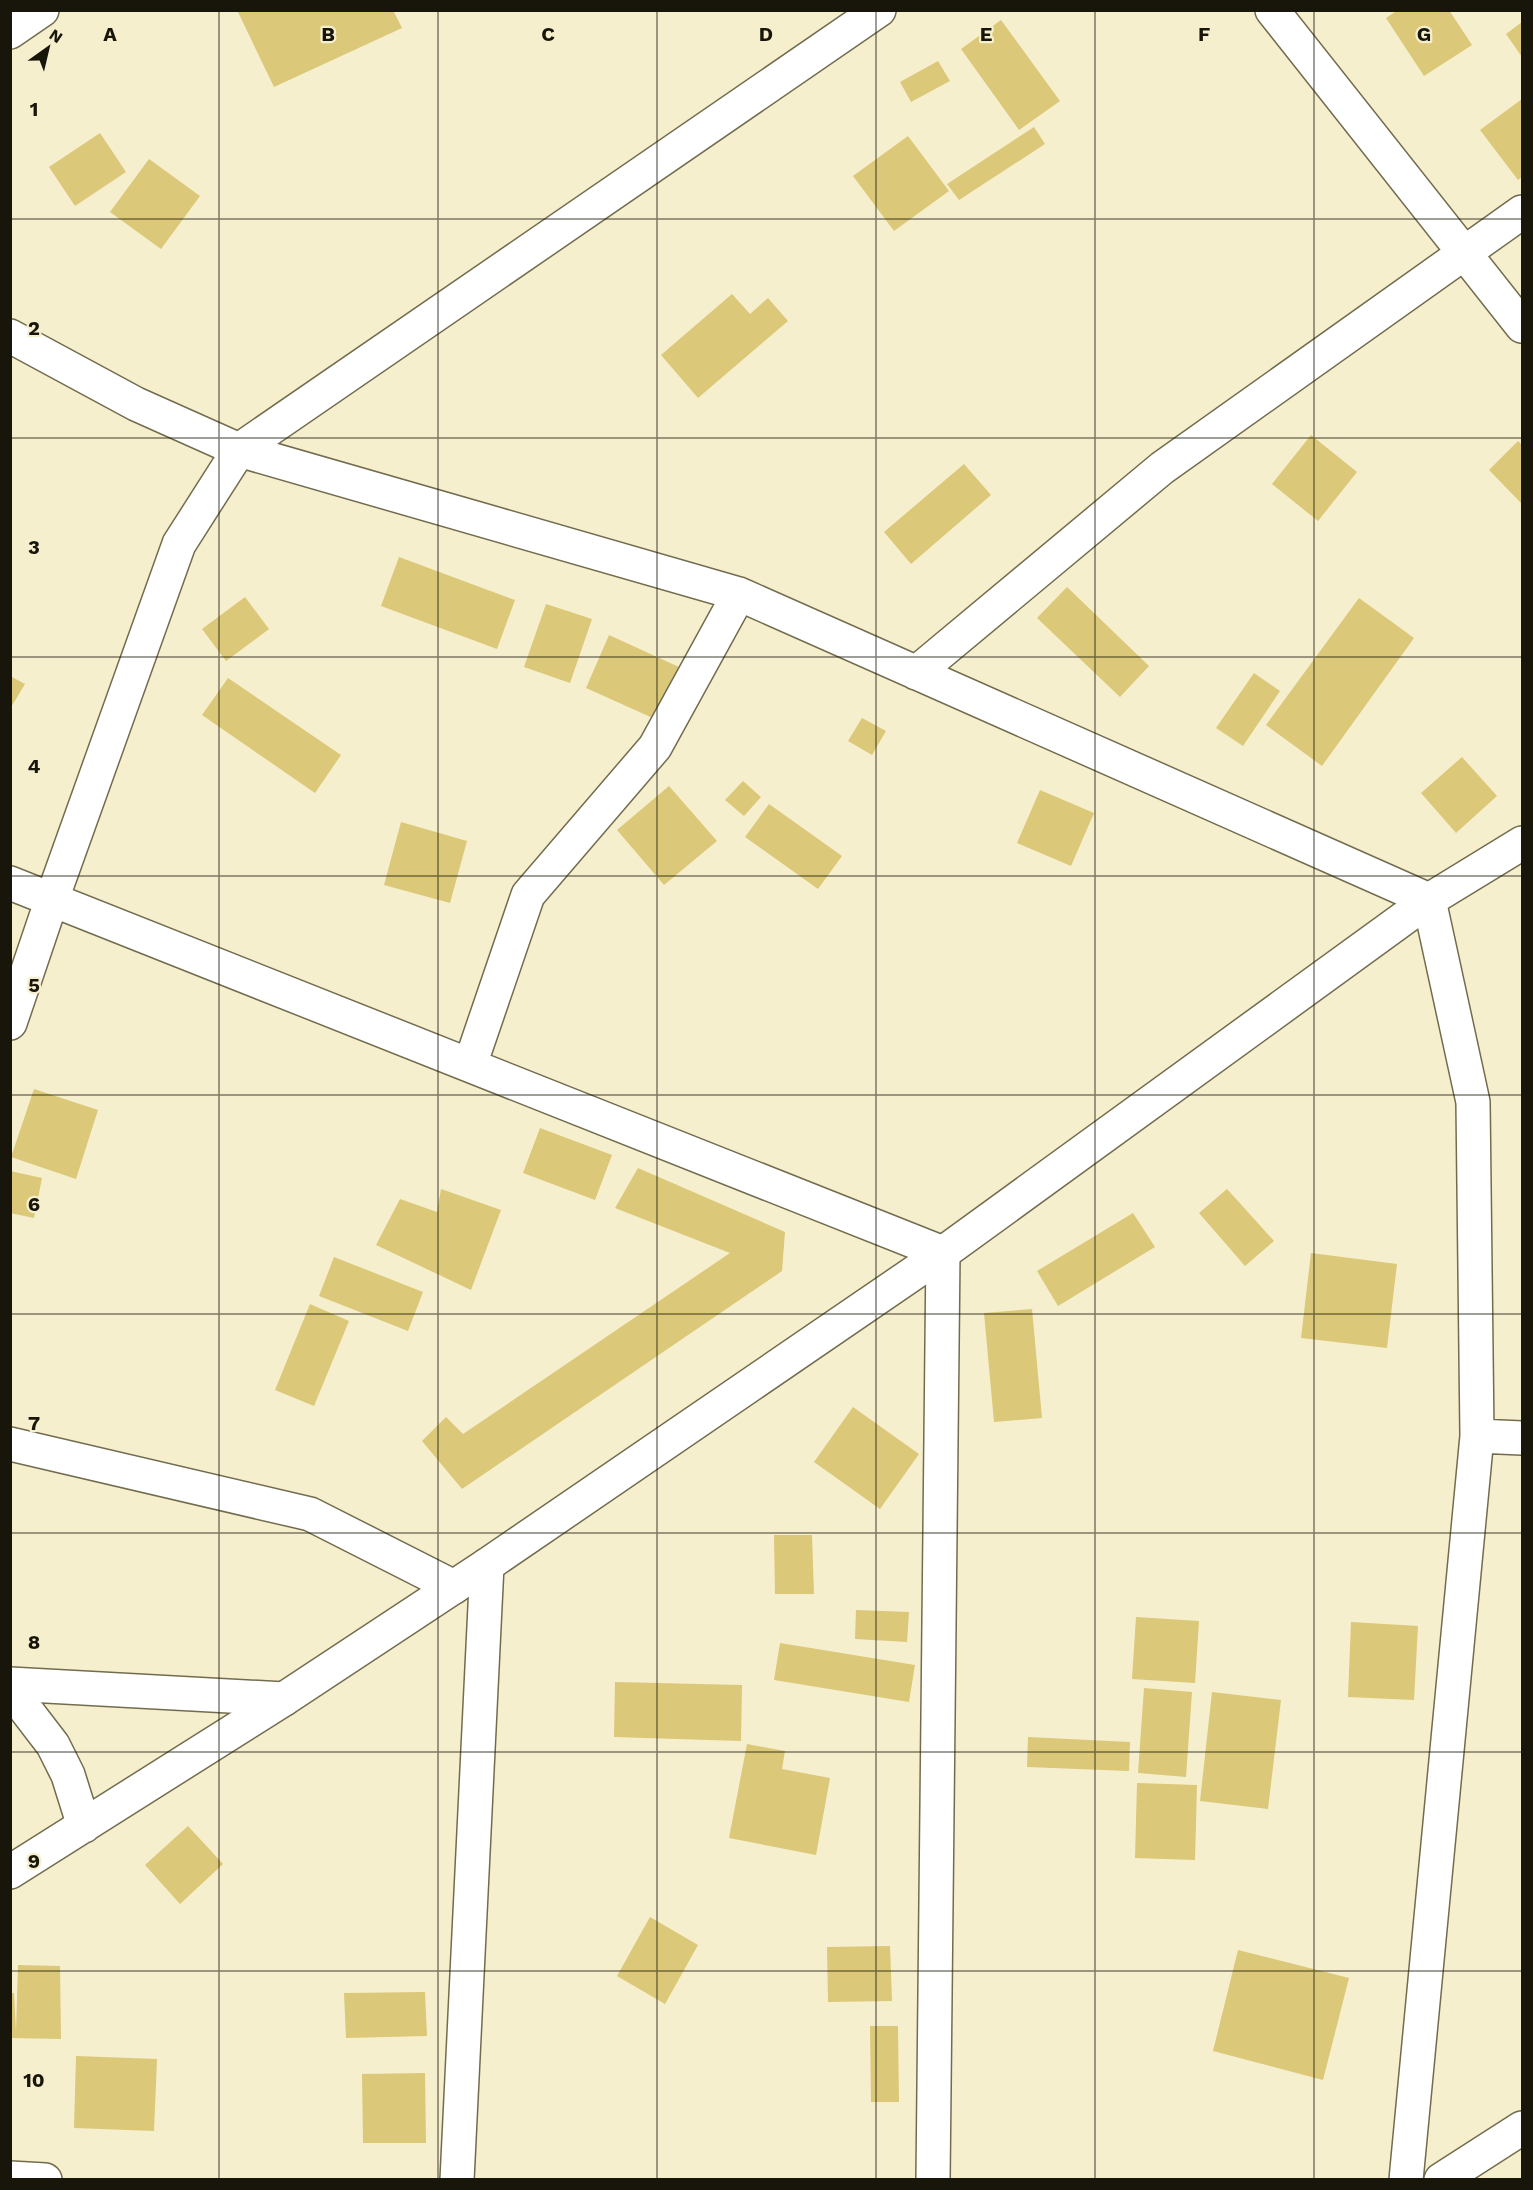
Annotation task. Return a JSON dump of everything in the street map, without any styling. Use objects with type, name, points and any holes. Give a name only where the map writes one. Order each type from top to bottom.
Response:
[{"type":"main road","points":[[10,32],[42,10]]},
{"type":"main road","points":[[10,1023],[179,544],[239,450],[879,10]]},
{"type":"main road","points":[[1272,10],[1522,326]]},
{"type":"main road","points":[[916,673],[1162,468],[1522,212]]},
{"type":"main road","points":[[10,336],[136,404],[239,450],[739,594],[1429,900]]},
{"type":"main road","points":[[470,1065],[528,895],[655,747],[739,594]]},
{"type":"main road","points":[[10,1872],[284,1699],[487,1565],[943,1253],[1429,900],[1522,843]]},
{"type":"main road","points":[[10,883],[943,1253]]},
{"type":"main road","points":[[1406,2180],[1477,1436],[1473,1102],[1429,900]]},
{"type":"main road","points":[[933,2180],[943,1253]]},
{"type":"main road","points":[[1477,1436],[1522,1438]]},
{"type":"main road","points":[[10,1444],[310,1514],[454,1587]]},
{"type":"main road","points":[[457,2180],[487,1565]]},
{"type":"main road","points":[[10,1684],[284,1699]]},
{"type":"main road","points":[[10,1689],[53,1745],[68,1775],[84,1826]]},
{"type":"main road","points":[[1442,2180],[1522,2128]]},
{"type":"main road","points":[[10,2178],[45,2180]]},
{"type":"building","points":[[237,10],[393,10],[402,28],[274,87]]},
{"type":"building","points":[[1398,10],[1449,10],[1472,45],[1424,76],[1386,18]]},
{"type":"building","points":[[1001,20],[1060,101],[1019,130],[961,49]]},
{"type":"building","points":[[1522,22],[1522,57],[1506,34]]},
{"type":"building","points":[[938,61],[950,81],[911,102],[900,82]]},
{"type":"building","points":[[1522,99],[1522,177],[1518,180],[1480,130]]},
{"type":"building","points":[[1034,127],[1045,144],[959,200],[947,184]]},
{"type":"building","points":[[100,133],[126,172],[75,206],[49,167]]},
{"type":"building","points":[[908,136],[949,191],[894,231],[853,176]]},
{"type":"building","points":[[149,159],[200,196],[161,249],[110,212]]},
{"type":"building","points":[[732,294],[750,314],[768,298],[788,321],[698,398],[661,355]]},
{"type":"building","points":[[1311,435],[1357,472],[1318,521],[1272,484]]},
{"type":"building","points":[[1518,441],[1522,445],[1522,504],[1489,470]]},
{"type":"building","points":[[964,464],[991,495],[911,564],[884,532]]},
{"type":"building","points":[[399,557],[515,600],[497,649],[381,606]]},
{"type":"building","points":[[1067,587],[1149,666],[1120,697],[1037,618]]},
{"type":"building","points":[[245,597],[269,629],[226,661],[202,629]]},
{"type":"building","points":[[1359,598],[1414,638],[1322,766],[1266,725]]},
{"type":"building","points":[[546,604],[592,619],[570,683],[524,667]]},
{"type":"building","points":[[609,635],[679,667],[655,719],[586,688]]},
{"type":"building","points":[[1254,673],[1280,691],[1243,746],[1216,728]]},
{"type":"building","points":[[10,676],[25,684],[10,709]]},
{"type":"building","points":[[228,678],[341,755],[315,793],[202,715]]},
{"type":"building","points":[[862,718],[886,731],[872,755],[848,741]]},
{"type":"building","points":[[1462,757],[1497,796],[1456,833],[1421,793]]},
{"type":"building","points":[[743,781],[761,797],[744,816],[725,800]]},
{"type":"building","points":[[669,786],[717,841],[664,885],[617,830]]},
{"type":"building","points":[[1040,790],[1094,813],[1071,866],[1017,843]]},
{"type":"building","points":[[769,804],[842,856],[818,889],[745,837]]},
{"type":"building","points":[[401,822],[467,841],[450,903],[384,885]]},
{"type":"building","points":[[34,1089],[98,1110],[76,1179],[11,1157]]},
{"type":"building","points":[[540,1128],[612,1155],[595,1200],[523,1173]]},
{"type":"building","points":[[638,1168],[785,1232],[782,1271],[462,1489],[422,1441],[446,1417],[463,1434],[730,1253],[615,1208]]},
{"type":"building","points":[[10,1171],[42,1178],[34,1218],[10,1213]]},
{"type":"building","points":[[441,1189],[501,1210],[471,1290],[376,1245],[400,1199],[437,1212]]},
{"type":"building","points":[[1227,1189],[1274,1241],[1245,1266],[1199,1213]]},
{"type":"building","points":[[1133,1213],[1155,1247],[1058,1306],[1037,1271]]},
{"type":"building","points":[[1311,1253],[1397,1264],[1387,1348],[1301,1338]]},
{"type":"building","points":[[334,1257],[423,1292],[408,1331],[319,1296]]},
{"type":"building","points":[[310,1304],[349,1321],[314,1406],[275,1390]]},
{"type":"building","points":[[1032,1309],[1042,1418],[994,1422],[984,1313]]},
{"type":"building","points":[[853,1407],[919,1454],[880,1509],[814,1462]]},
{"type":"building","points":[[774,1535],[812,1535],[814,1594],[775,1594]]},
{"type":"building","points":[[856,1610],[909,1612],[907,1642],[855,1639]]},
{"type":"building","points":[[1136,1617],[1199,1621],[1195,1683],[1132,1679]]},
{"type":"building","points":[[1351,1622],[1418,1626],[1414,1700],[1348,1697]]},
{"type":"building","points":[[780,1643],[915,1665],[909,1702],[774,1680]]},
{"type":"building","points":[[615,1682],[742,1685],[741,1741],[614,1737]]},
{"type":"building","points":[[1144,1688],[1192,1692],[1186,1777],[1138,1773]]},
{"type":"building","points":[[1212,1692],[1281,1700],[1268,1809],[1200,1801]]},
{"type":"building","points":[[1028,1737],[1130,1742],[1129,1771],[1027,1767]]},
{"type":"building","points":[[747,1744],[785,1751],[782,1769],[830,1778],[816,1855],[729,1838]]},
{"type":"building","points":[[1137,1783],[1197,1785],[1195,1860],[1135,1858]]},
{"type":"building","points":[[188,1826],[223,1864],[180,1904],[145,1865]]},
{"type":"building","points":[[650,1917],[698,1945],[665,2004],[617,1976]]},
{"type":"building","points":[[890,1946],[892,2001],[828,2002],[827,1947]]},
{"type":"building","points":[[1238,1950],[1349,1978],[1323,2080],[1213,2051]]},
{"type":"building","points":[[18,1965],[60,1966],[61,2039],[10,2038],[10,1993],[14,1993],[16,2032]]},
{"type":"building","points":[[425,1992],[427,2036],[346,2038],[344,1993]]},
{"type":"building","points":[[870,2026],[898,2026],[899,2102],[871,2102]]},
{"type":"building","points":[[76,2056],[157,2059],[154,2131],[74,2128]]},
{"type":"building","points":[[425,2073],[426,2143],[363,2143],[362,2074]]}]
